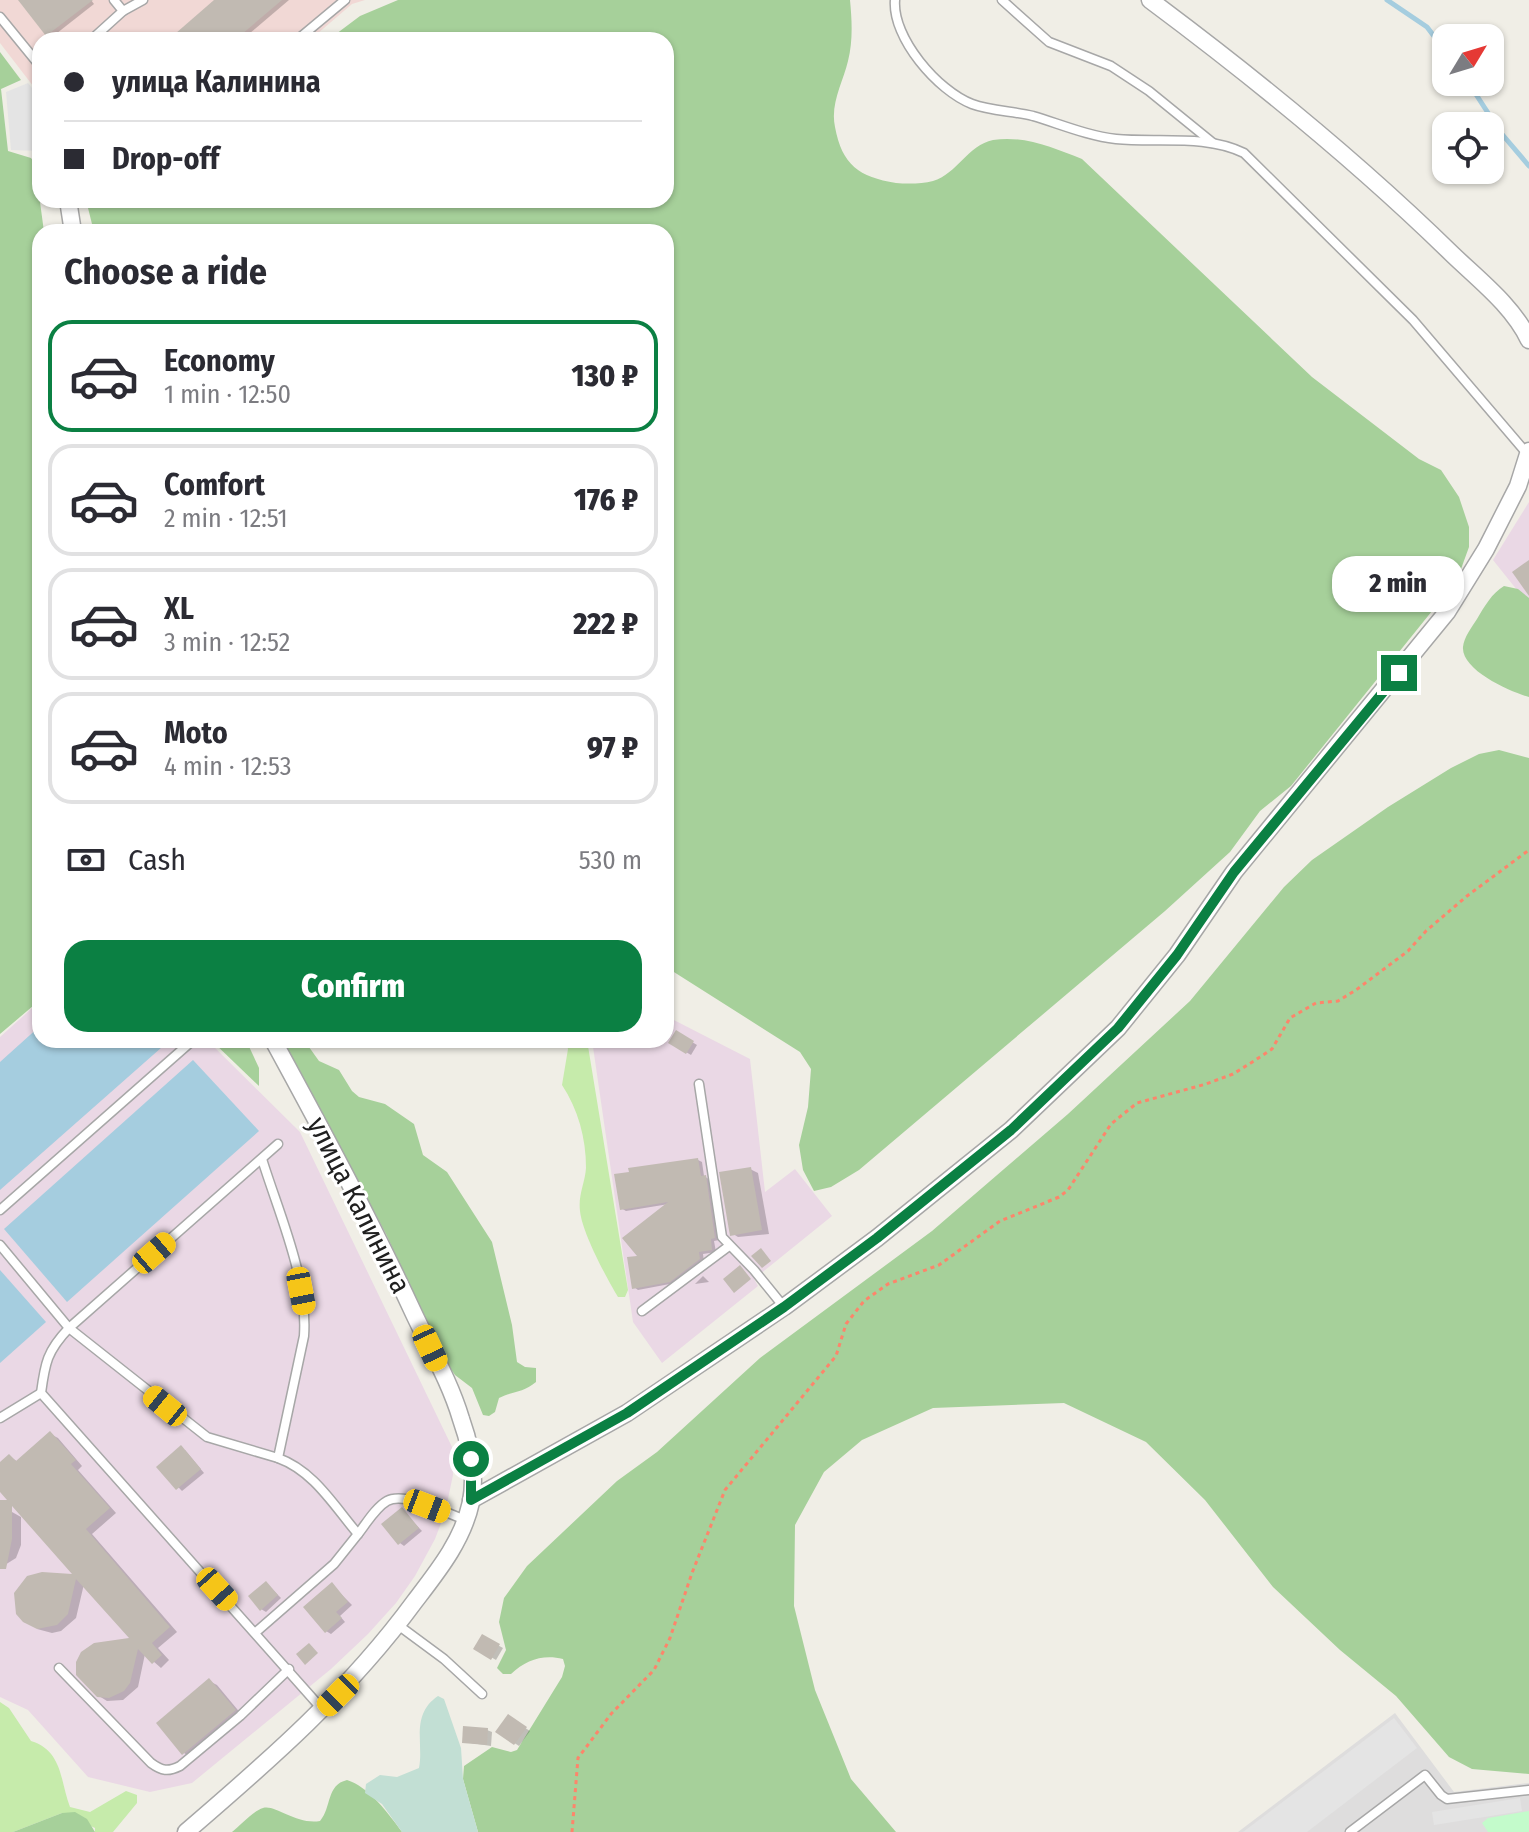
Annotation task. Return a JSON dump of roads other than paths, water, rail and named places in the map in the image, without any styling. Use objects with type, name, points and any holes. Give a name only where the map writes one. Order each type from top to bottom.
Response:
[{"type":"street","points":[[1150,0],[1235,63],[1380,185],[1510,312],[1529,340]]},
{"type":"street","points":[[471,1500],[627,1413],[784,1307],[877,1238],[1011,1130],[1118,1028],[1177,955],[1234,872],[1447,612],[1486,549],[1518,486],[1529,455]]},
{"type":"street","name":"улица Калинина","points":[[186,1832],[323,1710],[361,1671],[449,1554],[471,1500],[471,1459],[454,1398],[395,1274],[277,1048]]},
{"type":"lane","points":[[114,0],[123,11]]},
{"type":"lane","points":[[100,32],[123,11],[143,0]]},
{"type":"lane","points":[[307,32],[345,0]]},
{"type":"lane","points":[[895,0],[897,20],[914,53],[938,80],[963,100],[1114,139],[1214,143],[1233,148],[1256,162],[1413,320],[1529,455]]},
{"type":"lane","points":[[1002,0],[1049,42],[1111,66],[1149,91],[1214,143]]},
{"type":"lane","points":[[0,17],[32,56]]},
{"type":"lane","points":[[0,1210],[184,1048]]},
{"type":"lane","points":[[699,1084],[722,1237],[784,1307]]},
{"type":"lane","points":[[0,1418],[41,1393],[46,1361],[54,1344],[69,1328],[278,1144]]},
{"type":"lane","points":[[262,1159],[289,1247],[305,1316],[304,1336],[278,1458]]},
{"type":"lane","points":[[0,1245],[69,1328],[207,1437],[293,1464],[315,1483],[358,1534]]},
{"type":"lane","points":[[642,1311],[729,1246]]},
{"type":"lane","points":[[41,1393],[323,1710]]},
{"type":"lane","points":[[256,1632],[334,1564],[381,1506],[397,1497],[465,1520]]},
{"type":"lane","points":[[398,1625],[444,1659],[482,1694]]},
{"type":"lane","points":[[59,1668],[151,1763],[169,1772],[240,1716],[289,1669]]},
{"type":"lane","points":[[1350,1832],[1425,1775],[1447,1799],[1529,1790]]},
{"type":"water","points":[[32,1033],[32,1048],[161,1048],[0,1190],[0,1062]]},
{"type":"water","points":[[193,1060],[259,1131],[67,1302],[4,1229]]},
{"type":"water","points":[[0,1270],[46,1322],[0,1363]]},
{"type":"waterway","points":[[1387,0],[1432,34]]},
{"type":"waterway","points":[[1477,96],[1501,133],[1529,166]]}]
